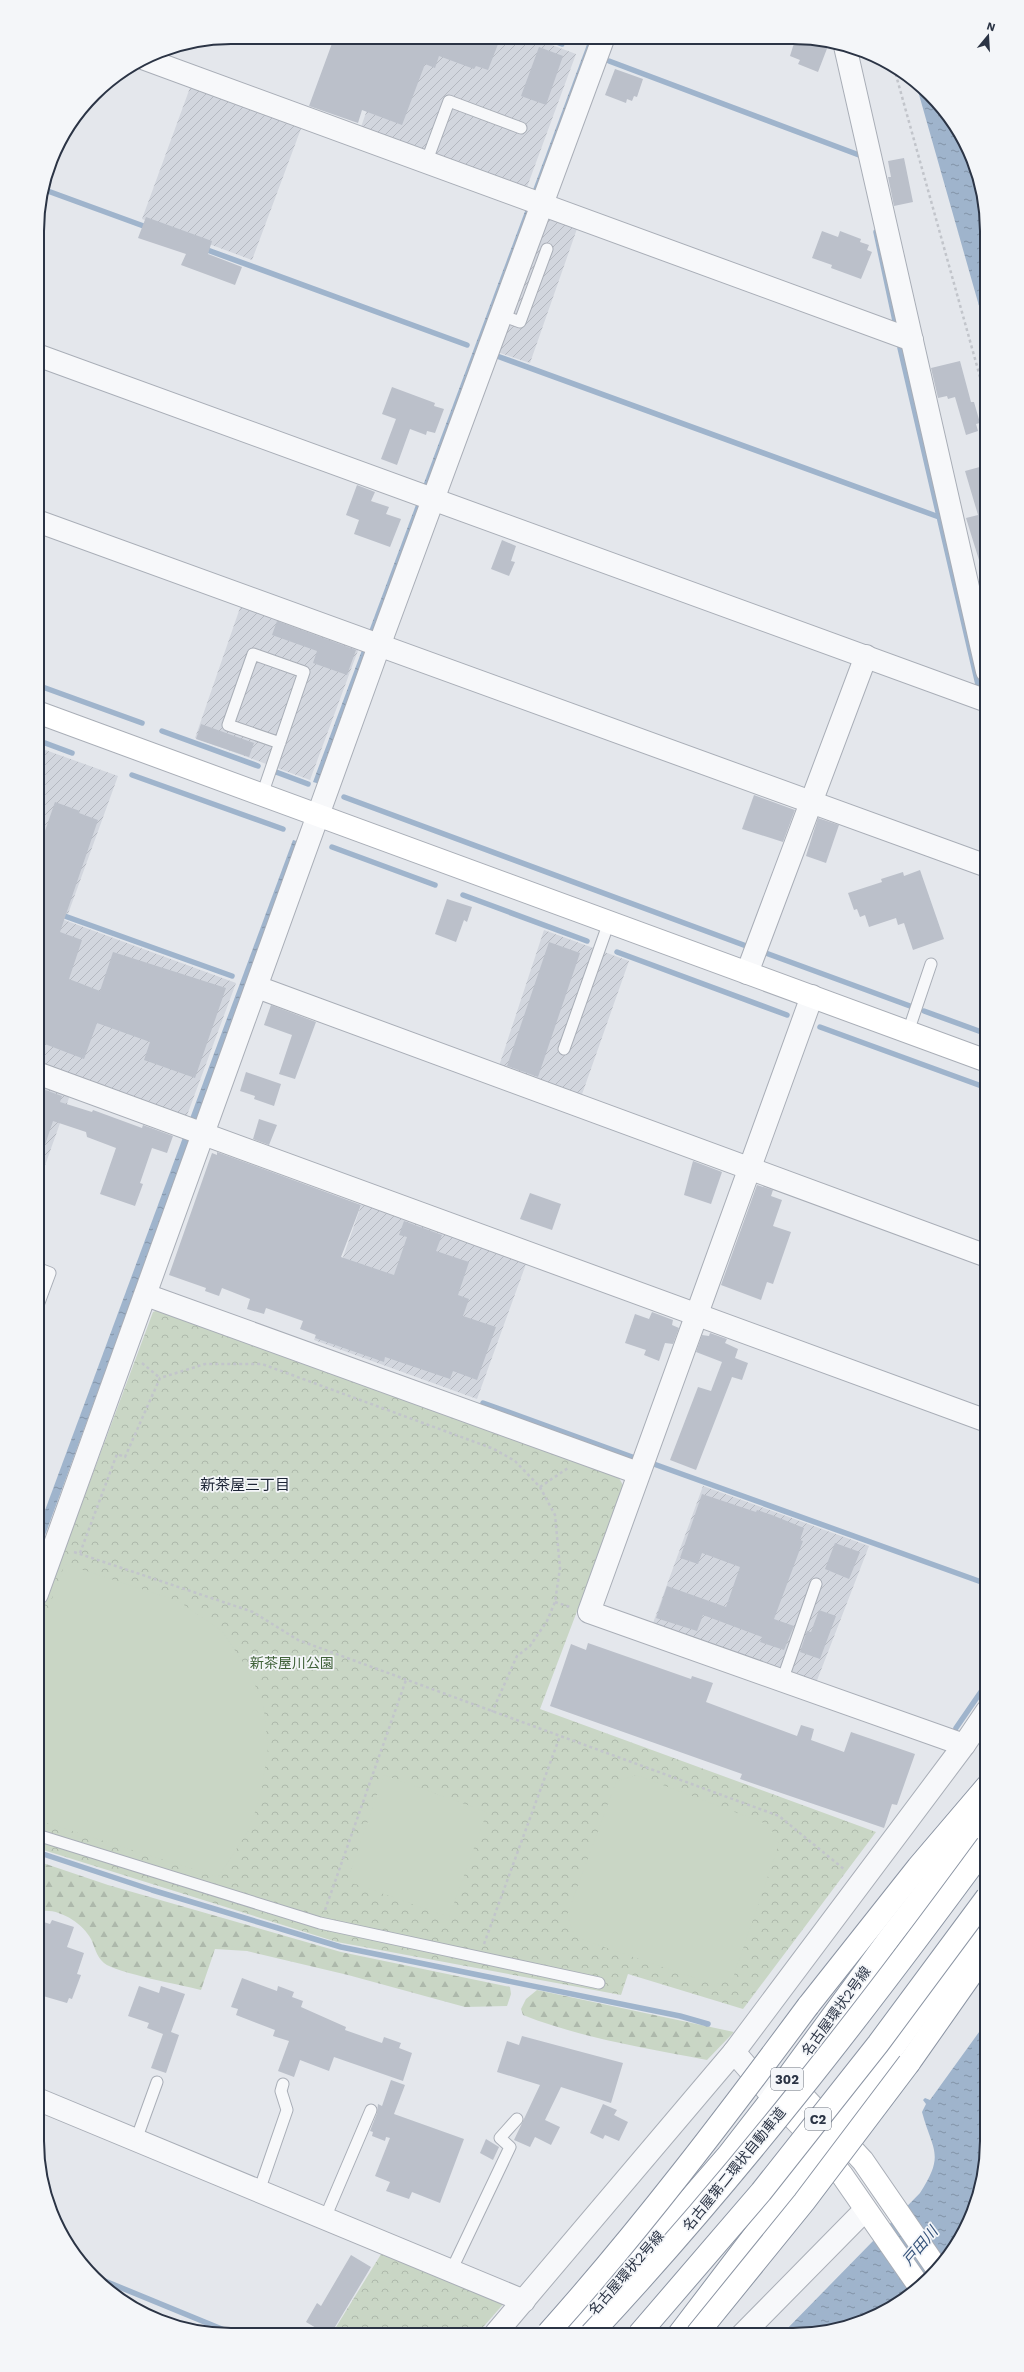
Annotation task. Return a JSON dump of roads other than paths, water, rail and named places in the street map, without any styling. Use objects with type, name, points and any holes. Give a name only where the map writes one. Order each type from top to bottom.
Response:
[{"type":"main road","points":[[44,715],[980,1058]]},
{"type":"main road","points":[[553,2328],[610,2264],[696,2156],[808,2006],[918,1867],[980,1794]]},
{"type":"main road","name":"名古屋環状2号線","points":[[577,2328],[728,2155],[774,2097],[891,1936],[980,1822]]},
{"type":"main road","name":"名古屋第二環状自動車道","points":[[596,2328],[654,2266],[734,2170],[851,2024],[980,1854]]},
{"type":"main road","name":"C2","points":[[645,2328],[766,2186],[878,2044],[980,1906]]},
{"type":"main road","points":[[684,2328],[835,2129],[980,1927]]},
{"type":"main road","points":[[702,2328],[804,2202],[910,2064],[980,1962]]},
{"type":"main road","points":[[787,2079],[835,2129],[863,2161],[934,2264]]},
{"type":"main road","points":[[774,2097],[805,2130],[819,2150],[842,2175],[866,2212],[916,2282]]},
{"type":"street","points":[[44,1575],[146,1295],[195,1131],[257,987],[318,816],[372,644],[426,496],[501,315],[535,202],[601,44]]},
{"type":"street","points":[[846,52],[980,640]]},
{"type":"street","points":[[152,61],[912,340]]},
{"type":"street","points":[[44,358],[980,697]]},
{"type":"street","points":[[44,524],[372,644],[980,863]]},
{"type":"street","points":[[747,972],[866,656]]},
{"type":"street","points":[[257,987],[980,1253]]},
{"type":"street","points":[[812,996],[695,1315],[589,1612],[964,1746]]},
{"type":"street","points":[[44,1076],[980,1418]]},
{"type":"street","points":[[146,1295],[638,1473]]},
{"type":"street","points":[[500,2328],[734,2052],[964,1746],[980,1722]]},
{"type":"street","points":[[734,2052],[774,2097]]},
{"type":"street","points":[[44,2102],[524,2301]]},
{"type":"street","points":[[749,2328],[866,2212]]},
{"type":"lane","points":[[426,162],[449,101],[521,128]]},
{"type":"lane","points":[[501,315],[520,322],[548,249]]},
{"type":"lane","points":[[262,795],[280,743],[304,672],[253,654],[228,725],[280,743]]},
{"type":"lane","points":[[564,1049],[609,922]]},
{"type":"lane","points":[[908,1032],[932,964]]},
{"type":"lane","points":[[44,1271],[50,1273],[44,1289]]},
{"type":"lane","points":[[782,1681],[816,1584]]},
{"type":"lane","points":[[44,1837],[320,1923],[599,1983]]},
{"type":"lane","points":[[136,2140],[157,2082]]},
{"type":"lane","points":[[259,2191],[287,2110],[281,2091],[283,2084]]},
{"type":"lane","points":[[325,2218],[371,2110]]},
{"type":"lane","points":[[451,2271],[510,2147],[500,2138],[517,2119]]},
{"type":"water","points":[[587,44],[593,44],[320,784],[313,782]]},
{"type":"water","points":[[918,92],[934,108],[955,138],[961,148],[974,183],[980,219],[980,309]]},
{"type":"water","points":[[293,840],[300,842],[44,1538],[44,1513]]},
{"type":"water","name":"戸田川","points":[[980,2031],[980,2153],[974,2189],[961,2224],[955,2234],[934,2264],[916,2282],[876,2309],[841,2322],[805,2328],[788,2328],[920,2193],[928,2180],[935,2161],[933,2145],[922,2112],[926,2104],[923,2100],[925,2098],[930,2100]]},
{"type":"waterway","points":[[609,61],[859,155]]},
{"type":"waterway","points":[[49,191],[149,228]]},
{"type":"waterway","points":[[876,232],[895,321]]},
{"type":"waterway","points":[[202,248],[467,345]]},
{"type":"waterway","points":[[900,348],[979,689]]},
{"type":"waterway","points":[[497,356],[939,517]]},
{"type":"waterway","points":[[44,688],[142,723]]},
{"type":"waterway","points":[[162,731],[258,766]]},
{"type":"waterway","points":[[44,743],[72,753]]},
{"type":"waterway","points":[[276,772],[308,784]]},
{"type":"waterway","points":[[132,775],[283,829]]},
{"type":"waterway","points":[[344,797],[749,947]]},
{"type":"waterway","points":[[332,847],[435,885]]},
{"type":"waterway","points":[[463,895],[587,941]]},
{"type":"waterway","points":[[59,914],[232,976]]},
{"type":"waterway","points":[[617,952],[787,1015]]},
{"type":"waterway","points":[[763,952],[910,1006]]},
{"type":"waterway","points":[[924,1011],[980,1031]]},
{"type":"waterway","points":[[820,1027],[980,1085]]},
{"type":"waterway","points":[[483,1403],[635,1458]]},
{"type":"waterway","points":[[651,1463],[980,1581]]},
{"type":"waterway","points":[[956,1728],[980,1693]]},
{"type":"waterway","points":[[44,1854],[152,1890],[341,1947],[680,2016],[708,2024]]},
{"type":"waterway","points":[[109,2283],[219,2328]]},
{"type":"district","name":"新茶屋三丁目","points":[[245,1485]]},
{"type":"park label","name":"新茶屋川公園","points":[[292,1663]]}]
